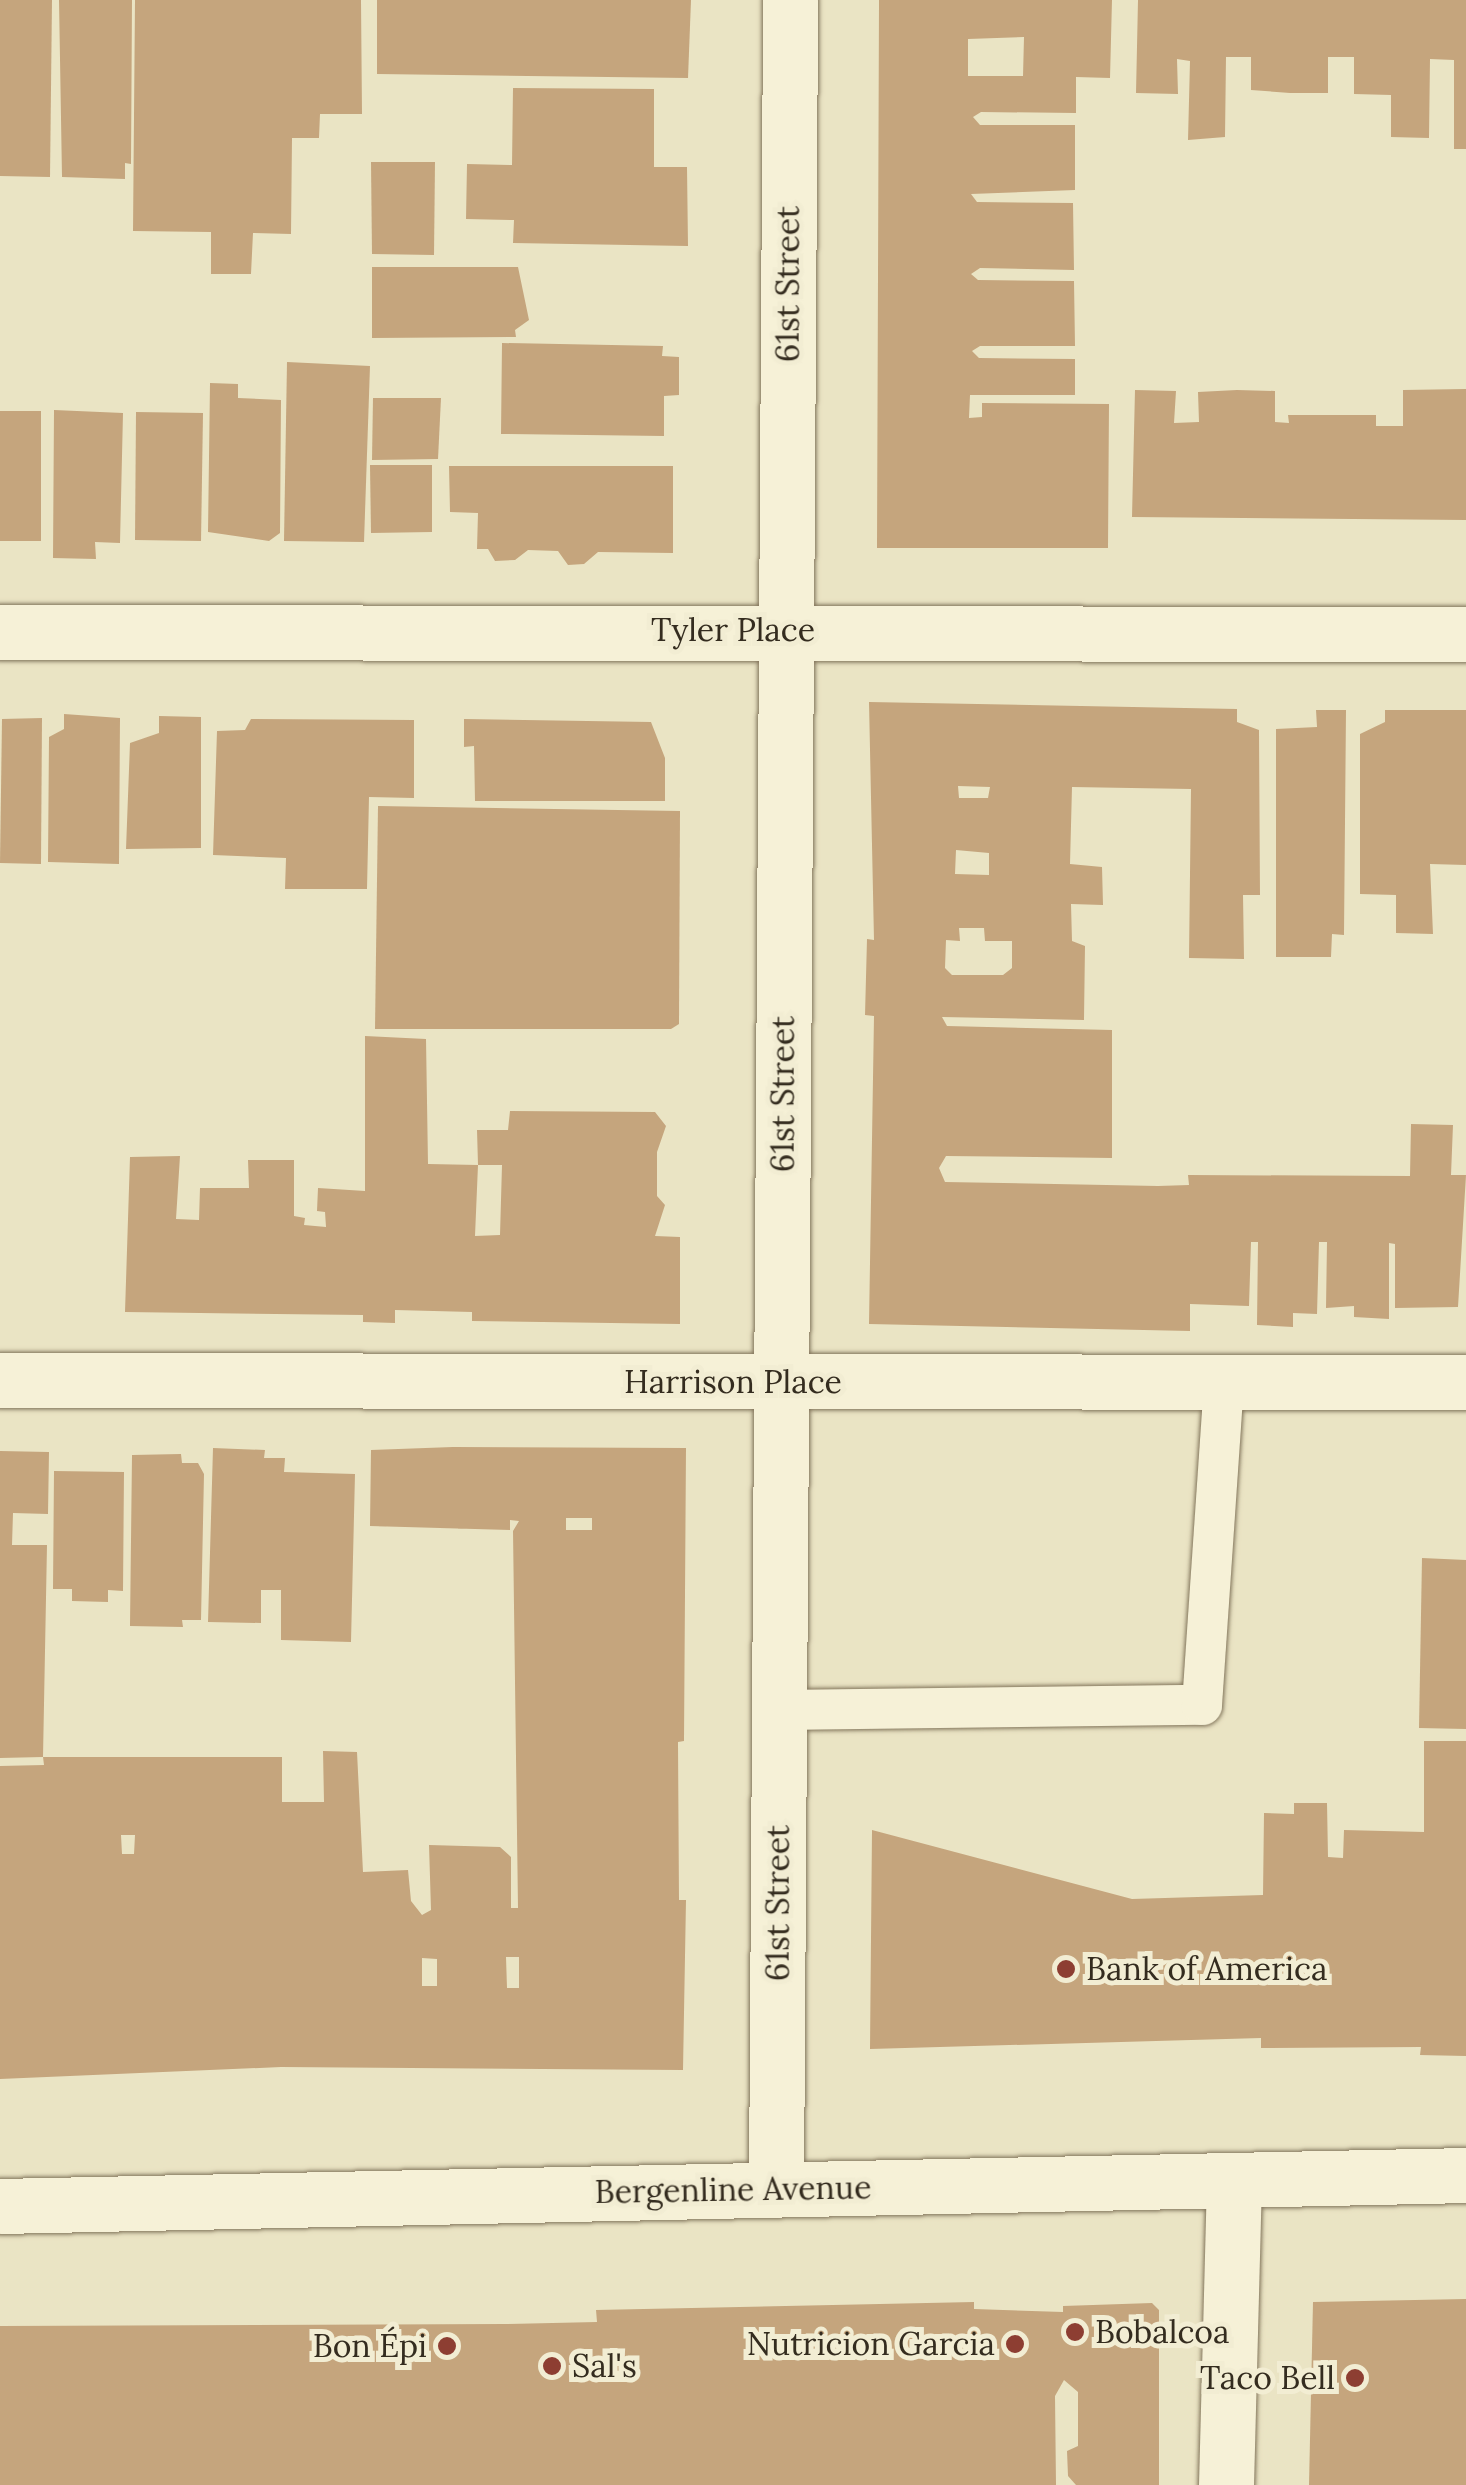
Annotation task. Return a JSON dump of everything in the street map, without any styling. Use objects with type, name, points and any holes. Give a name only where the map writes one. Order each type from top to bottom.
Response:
[{"type":"street","name":"61st Street","points":[[776,2187],[790,0]]},
{"type":"street","name":"Tyler Place","points":[[0,632],[786,630],[1466,634]]},
{"type":"street","name":"Harrison Place","points":[[0,1380],[1466,1382]]},
{"type":"street","name":"Bergenline Avenue","points":[[0,2206],[1466,2174]]},
{"type":"street","points":[[1226,2485],[1234,2181]]},
{"type":"lane","points":[[780,1710],[1202,1705],[1224,1379]]},
{"type":"building","points":[[0,0],[52,0],[50,177],[0,176]]},
{"type":"building","points":[[59,0],[132,0],[131,164],[125,163],[125,179],[62,177]]},
{"type":"building","points":[[135,0],[361,0],[362,114],[320,114],[319,138],[292,138],[291,234],[253,233],[251,274],[211,274],[211,232],[133,231]]},
{"type":"building","points":[[377,0],[691,0],[688,78],[377,74]]},
{"type":"building","points":[[879,0],[1112,0],[1110,78],[1076,77],[1076,113],[981,112],[973,117],[980,125],[1075,125],[1075,190],[971,194],[977,202],[1073,203],[1074,270],[980,268],[971,274],[978,280],[1074,281],[1075,346],[980,346],[972,351],[979,358],[1075,359],[1075,395],[970,395],[969,418],[982,417],[982,403],[1109,404],[1108,548],[877,548]],"holes":[[[1024,37],[1023,76],[968,76],[968,39]]]},
{"type":"building","points":[[1138,0],[1466,0],[1466,149],[1454,149],[1454,60],[1430,59],[1429,138],[1391,137],[1391,95],[1354,94],[1354,57],[1328,57],[1328,93],[1290,93],[1251,90],[1251,57],[1226,57],[1225,137],[1188,140],[1190,61],[1177,59],[1178,94],[1136,93]]},
{"type":"building","points":[[513,88],[654,89],[654,167],[687,167],[688,246],[513,243],[514,220],[466,219],[467,164],[512,165]]},
{"type":"building","points":[[371,162],[435,162],[434,255],[372,254]]},
{"type":"building","points":[[372,267],[518,267],[529,320],[515,330],[516,337],[372,338]]},
{"type":"building","points":[[502,343],[663,346],[662,356],[679,357],[679,395],[664,396],[664,436],[501,434]]},
{"type":"building","points":[[287,362],[370,366],[364,542],[284,541]]},
{"type":"building","points":[[210,383],[238,384],[238,398],[281,400],[280,533],[269,541],[208,532]]},
{"type":"building","points":[[1466,389],[1466,520],[1132,517],[1135,390],[1176,391],[1174,423],[1199,422],[1198,392],[1237,390],[1275,391],[1275,422],[1289,423],[1288,415],[1376,415],[1376,426],[1403,426],[1403,390]]},
{"type":"building","points":[[373,398],[441,398],[438,459],[372,460]]},
{"type":"building","points":[[54,410],[123,413],[120,543],[95,542],[96,559],[53,558]]},
{"type":"building","points":[[0,411],[41,411],[41,541],[0,541]]},
{"type":"building","points":[[136,412],[203,413],[201,541],[135,540]]},
{"type":"building","points":[[370,465],[432,465],[432,532],[371,533]]},
{"type":"building","points":[[449,466],[673,466],[673,553],[598,552],[584,564],[568,565],[558,551],[528,550],[515,560],[495,561],[488,549],[477,549],[478,513],[450,512]]},
{"type":"building","points":[[869,702],[1237,709],[1237,722],[1259,730],[1260,895],[1243,895],[1244,959],[1189,958],[1191,789],[1072,787],[1070,864],[1102,867],[1103,905],[1071,904],[1072,941],[1085,946],[1084,1020],[942,1017],[947,1026],[1112,1030],[1112,1158],[946,1156],[939,1168],[945,1182],[1158,1186],[1189,1185],[1188,1175],[1410,1176],[1411,1124],[1453,1125],[1451,1175],[1466,1175],[1458,1307],[1395,1308],[1395,1244],[1389,1243],[1389,1319],[1354,1317],[1354,1306],[1326,1308],[1327,1242],[1319,1242],[1317,1314],[1293,1313],[1293,1327],[1257,1325],[1258,1242],[1251,1242],[1249,1306],[1190,1304],[1190,1331],[869,1324],[874,1016],[865,1015],[867,939],[874,940]],"holes":[[[958,786],[990,787],[988,798],[959,798]],[[956,850],[989,853],[989,875],[955,874]],[[959,928],[984,928],[985,941],[1012,941],[1012,968],[1003,975],[952,975],[945,968],[946,940],[960,941]]]},
{"type":"building","points":[[1316,710],[1346,710],[1344,935],[1332,934],[1331,957],[1276,957],[1276,729],[1317,727]]},
{"type":"building","points":[[1385,710],[1466,710],[1466,865],[1430,864],[1433,934],[1396,933],[1396,895],[1360,894],[1360,734],[1385,722]]},
{"type":"building","points":[[64,714],[120,718],[119,864],[48,862],[49,737],[64,729]]},
{"type":"building","points":[[159,716],[201,717],[201,848],[126,849],[130,743],[159,733]]},
{"type":"building","points":[[42,718],[41,864],[0,863],[2,719]]},
{"type":"building","points":[[251,719],[414,720],[414,798],[369,797],[367,889],[285,889],[286,858],[213,855],[217,731],[245,730]]},
{"type":"building","points":[[464,719],[651,722],[665,758],[665,801],[475,801],[474,746],[464,747]]},
{"type":"building","points":[[378,806],[680,811],[679,1024],[671,1029],[375,1029]]},
{"type":"building","points":[[365,1036],[426,1039],[428,1164],[478,1165],[477,1130],[508,1130],[510,1111],[655,1112],[666,1126],[657,1152],[657,1196],[665,1205],[655,1236],[680,1237],[680,1324],[472,1321],[472,1312],[395,1310],[395,1323],[363,1322],[363,1315],[125,1312],[130,1157],[180,1156],[176,1219],[199,1220],[200,1188],[249,1188],[248,1160],[294,1160],[294,1216],[305,1218],[304,1225],[326,1227],[325,1212],[317,1211],[318,1188],[365,1191]],"holes":[[[478,1165],[502,1165],[500,1235],[475,1236]]]},
{"type":"building","points":[[213,1448],[265,1450],[264,1458],[285,1458],[284,1472],[355,1474],[351,1642],[281,1640],[281,1590],[261,1590],[261,1623],[208,1622]]},
{"type":"building","points":[[686,1448],[684,1741],[678,1742],[679,1900],[686,1900],[683,2070],[281,2067],[0,2079],[0,1766],[44,1765],[43,1757],[282,1757],[282,1802],[324,1802],[323,1751],[357,1752],[363,1872],[408,1870],[411,1901],[422,1915],[431,1910],[429,1845],[500,1847],[511,1857],[511,1908],[518,1908],[513,1531],[519,1521],[510,1520],[510,1530],[370,1526],[371,1450]],"holes":[[[566,1518],[592,1518],[592,1530],[566,1530]],[[121,1835],[135,1835],[134,1854],[122,1854]],[[506,1957],[519,1957],[519,1988],[507,1988]],[[422,1958],[437,1959],[437,1986],[422,1986]]]},
{"type":"building","points":[[0,1451],[49,1452],[48,1514],[13,1513],[12,1545],[47,1545],[43,1757],[0,1758]]},
{"type":"building","points":[[181,1454],[182,1463],[198,1463],[204,1474],[201,1620],[182,1620],[183,1627],[130,1626],[132,1455]]},
{"type":"building","points":[[54,1471],[124,1472],[123,1591],[108,1590],[108,1602],[72,1601],[72,1589],[53,1589]]},
{"type":"building","points":[[1422,1558],[1466,1560],[1466,1729],[1419,1728]]},
{"type":"building","points":[[1424,1741],[1466,1741],[1466,2056],[1420,2055],[1421,2047],[1261,2048],[1261,2038],[870,2049],[872,1830],[1132,1899],[1263,1895],[1264,1813],[1294,1814],[1294,1803],[1327,1803],[1328,1857],[1343,1858],[1344,1830],[1424,1832]]},
{"type":"building","points":[[1466,2299],[1466,2485],[1309,2485],[1313,2302]]},
{"type":"building","points":[[974,2302],[974,2309],[1063,2312],[1063,2306],[1152,2303],[1159,2310],[1159,2485],[1076,2485],[1068,2476],[1067,2451],[1078,2446],[1078,2392],[1064,2380],[1055,2396],[1056,2485],[0,2485],[0,2326],[597,2322],[596,2310]]},
{"type":"place","name":"Bank of America","points":[[1066,1969]]},
{"type":"place","name":"Bobalcoa","points":[[1075,2332]]},
{"type":"place","name":"Nutricion Garcia","points":[[1015,2344]]},
{"type":"place","name":"Bon Épi","points":[[447,2346]]},
{"type":"place","name":"Sal's","points":[[552,2366]]},
{"type":"place","name":"Taco Bell","points":[[1355,2378]]}]
